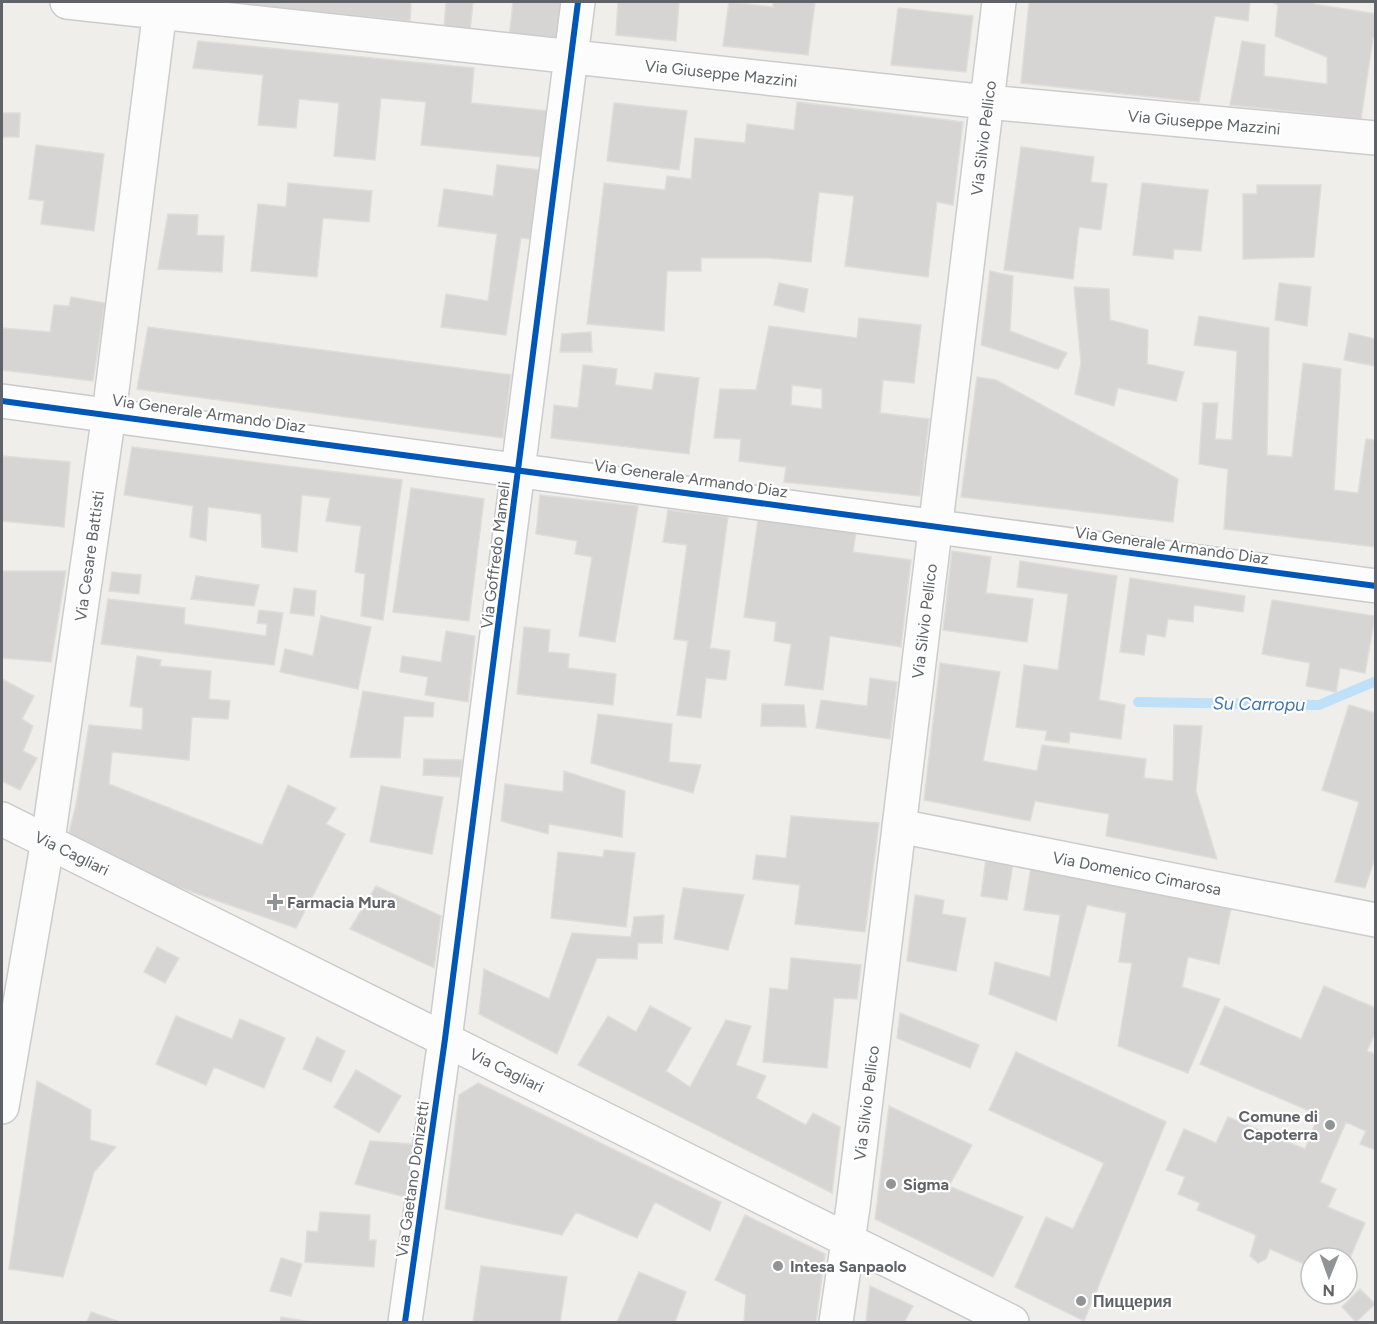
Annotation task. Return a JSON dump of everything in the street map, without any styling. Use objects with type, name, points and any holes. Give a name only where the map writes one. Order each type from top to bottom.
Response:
[{"type":"street","name":"Via Giuseppe Mazzini","points":[[67,2],[160,7],[571,57],[987,102],[1376,138]]},
{"type":"street","name":"Via Goffredo Mameli","points":[[445,1039],[578,2]]},
{"type":"street","name":"Via Silvio Pellico","points":[[836,1323],[849,1240],[999,2]]},
{"type":"street","name":"Via Cesare Battisti","points":[[2,1107],[48,840],[109,414],[160,7]]},
{"type":"street","name":"Via Generale Armando Diaz","points":[[2,400],[520,468],[1376,586]]},
{"type":"street","name":"Via Cagliari","points":[[2,819],[1012,1323]]},
{"type":"street","name":"Via Domenico Cimarosa","points":[[899,826],[1376,920]]},
{"type":"street","name":"Via Gaetano Donizetti","points":[[405,1323],[445,1039]]},
{"type":"building","points":[[214,2],[411,2],[410,21]]},
{"type":"building","points":[[446,2],[473,2],[470,31],[444,28]]},
{"type":"building","points":[[513,2],[562,2],[558,43],[509,38]]},
{"type":"building","points":[[618,2],[679,2],[676,41],[616,35]]},
{"type":"building","points":[[729,2],[773,7],[773,2],[815,2],[808,55],[723,46]]},
{"type":"building","points":[[1029,2],[1250,2],[1248,21],[1215,16],[1199,102],[1021,83]]},
{"type":"building","points":[[1272,2],[1314,2],[1314,4],[1376,14],[1376,38],[1373,38],[1361,119],[1230,105],[1242,41],[1265,45],[1264,76],[1327,84],[1327,57],[1275,36],[1278,5]]},
{"type":"building","points":[[898,8],[973,16],[966,72],[891,65]]},
{"type":"building","points":[[198,41],[474,68],[471,103],[548,111],[541,157],[421,145],[426,102],[381,98],[375,160],[334,156],[339,103],[299,99],[296,128],[258,125],[263,75],[193,68]]},
{"type":"building","points":[[797,102],[963,122],[953,205],[937,202],[928,277],[845,266],[854,196],[819,192],[811,262],[769,258],[701,258],[701,271],[667,271],[664,331],[587,324],[604,183],[665,190],[667,176],[691,179],[695,138],[745,143],[747,124],[794,130]]},
{"type":"building","points":[[614,103],[687,111],[679,170],[607,161]]},
{"type":"building","points":[[2,113],[20,113],[19,137],[2,137]]},
{"type":"building","points":[[36,145],[104,154],[94,231],[41,224],[44,201],[29,199]]},
{"type":"building","points":[[1021,147],[1094,157],[1091,182],[1107,184],[1101,230],[1079,227],[1073,279],[1004,270]]},
{"type":"building","points":[[497,165],[540,170],[530,239],[521,238],[506,335],[441,327],[446,294],[488,301],[497,234],[438,226],[444,189],[493,196]]},
{"type":"building","points":[[288,183],[372,191],[369,222],[323,218],[317,277],[251,271],[258,204],[286,207]]},
{"type":"building","points":[[1142,183],[1208,190],[1201,251],[1174,249],[1173,259],[1133,255]]},
{"type":"building","points":[[1257,185],[1321,185],[1314,257],[1243,259],[1243,194],[1257,194]]},
{"type":"building","points":[[168,214],[198,215],[197,235],[224,236],[222,272],[158,269]]},
{"type":"building","points":[[990,271],[1013,276],[1010,331],[1067,353],[1058,369],[981,345]]},
{"type":"building","points":[[779,283],[808,289],[804,312],[774,305]]},
{"type":"building","points":[[1279,283],[1311,287],[1307,326],[1275,320]]},
{"type":"building","points":[[1074,287],[1109,289],[1110,320],[1148,330],[1147,364],[1184,372],[1176,401],[1118,388],[1114,406],[1075,394],[1081,363]]},
{"type":"building","points":[[71,297],[105,303],[93,381],[2,370],[2,328],[50,332],[54,305],[69,306]]},
{"type":"building","points":[[1199,316],[1269,328],[1267,455],[1292,457],[1303,363],[1341,369],[1334,490],[1358,493],[1366,439],[1376,440],[1376,547],[1224,529],[1228,469],[1199,464],[1203,403],[1218,403],[1215,439],[1232,440],[1237,351],[1194,345]]},
{"type":"building","points":[[859,318],[921,325],[914,383],[883,380],[880,413],[929,419],[920,496],[784,482],[786,467],[739,461],[741,439],[714,438],[720,389],[756,390],[769,326],[857,338]],"holes":[[[792,385],[822,389],[822,409],[791,405]]]},
{"type":"building","points":[[148,327],[511,375],[503,438],[137,389]]},
{"type":"building","points":[[591,332],[592,352],[560,352],[562,334]]},
{"type":"building","points":[[1349,333],[1376,339],[1375,366],[1344,360]]},
{"type":"building","points":[[583,365],[617,369],[615,385],[652,390],[655,373],[699,378],[689,454],[551,438],[554,405],[578,408]]},
{"type":"building","points":[[977,377],[996,380],[1178,479],[1173,522],[961,497]]},
{"type":"building","points":[[132,447],[402,480],[383,620],[361,616],[365,574],[355,572],[361,526],[326,521],[330,498],[302,495],[297,552],[262,547],[261,514],[208,507],[206,541],[190,537],[193,506],[124,495]]},
{"type":"building","points":[[2,456],[70,462],[64,527],[2,521]]},
{"type":"building","points":[[411,488],[484,499],[469,621],[393,612]]},
{"type":"building","points":[[540,495],[638,506],[615,642],[579,636],[592,557],[575,554],[577,541],[536,534]]},
{"type":"building","points":[[668,510],[728,517],[710,648],[730,651],[726,680],[706,678],[701,718],[677,715],[688,641],[674,639],[687,545],[663,542]]},
{"type":"building","points":[[758,520],[856,532],[853,552],[911,560],[901,647],[830,636],[823,690],[785,685],[791,644],[774,641],[776,622],[744,617]]},
{"type":"building","points":[[952,551],[991,557],[986,593],[1033,599],[1027,642],[943,630]]},
{"type":"building","points":[[1020,561],[1117,576],[1099,700],[1125,705],[1121,739],[1070,732],[1069,743],[1045,740],[1047,731],[1016,727],[1024,665],[1058,670],[1068,594],[1017,587]]},
{"type":"building","points":[[2,571],[66,571],[51,662],[2,658]]},
{"type":"building","points":[[112,572],[141,575],[139,594],[109,591]]},
{"type":"building","points":[[196,576],[259,585],[254,606],[191,599]]},
{"type":"building","points":[[1130,578],[1245,596],[1243,612],[1194,605],[1193,622],[1168,619],[1165,637],[1147,634],[1144,655],[1120,652]]},
{"type":"building","points":[[294,588],[316,591],[314,616],[290,613]]},
{"type":"building","points":[[108,599],[185,608],[184,624],[266,636],[267,624],[257,623],[259,610],[283,613],[274,665],[101,644]]},
{"type":"building","points":[[1272,600],[1375,616],[1365,673],[1340,668],[1336,692],[1306,686],[1310,663],[1262,654]]},
{"type":"building","points":[[321,616],[371,627],[358,689],[280,672],[285,649],[313,656]]},
{"type":"building","points":[[524,627],[550,630],[548,652],[569,654],[568,668],[616,674],[613,705],[517,694]]},
{"type":"building","points":[[446,631],[475,636],[468,702],[425,695],[428,677],[400,672],[402,656],[441,662]]},
{"type":"building","points":[[137,656],[161,660],[160,666],[211,671],[209,699],[230,701],[228,719],[192,717],[189,760],[112,752],[109,784],[262,845],[288,785],[336,808],[326,824],[345,834],[296,928],[65,848],[76,805],[89,725],[142,730],[143,708],[130,706]]},
{"type":"building","points":[[940,663],[1000,672],[983,761],[1037,771],[1042,745],[1146,759],[1144,778],[1173,781],[1174,725],[1202,726],[1196,791],[1217,859],[1106,836],[1109,814],[1035,801],[1030,821],[924,800]]},
{"type":"building","points":[[870,678],[897,682],[890,739],[816,728],[821,700],[867,706]]},
{"type":"building","points":[[2,679],[34,696],[22,719],[33,726],[23,751],[37,758],[20,790],[2,781]]},
{"type":"building","points":[[363,691],[434,703],[433,717],[404,716],[400,758],[350,757]]},
{"type":"building","points":[[762,704],[804,705],[806,727],[761,726]]},
{"type":"building","points":[[1349,705],[1376,713],[1376,855],[1365,888],[1335,882],[1359,802],[1322,790]]},
{"type":"building","points":[[598,714],[672,724],[669,762],[701,765],[693,793],[591,763]]},
{"type":"building","points":[[424,759],[462,760],[460,777],[423,775]]},
{"type":"building","points":[[564,771],[625,791],[622,837],[549,824],[548,834],[501,821],[505,784],[563,792]]},
{"type":"building","points":[[381,786],[443,797],[432,854],[370,842]]},
{"type":"building","points":[[791,816],[879,823],[865,932],[795,924],[800,885],[753,879],[756,855],[786,858]]},
{"type":"building","points":[[604,850],[635,853],[626,927],[551,918],[558,852],[603,857]]},
{"type":"building","points":[[986,859],[1013,864],[1007,900],[981,896]]},
{"type":"building","points":[[1031,867],[1231,908],[1219,964],[1188,957],[1182,987],[1220,999],[1188,1073],[1118,1046],[1132,963],[1119,962],[1126,913],[1087,905],[1056,1021],[989,994],[995,962],[1050,977],[1060,915],[1024,910]]},
{"type":"building","points":[[376,886],[441,916],[434,968],[350,929]]},
{"type":"building","points":[[683,888],[744,895],[728,950],[674,939]]},
{"type":"building","points":[[915,895],[944,900],[942,914],[966,918],[956,971],[907,961]]},
{"type":"building","points":[[664,915],[662,943],[638,943],[637,959],[597,958],[557,1054],[479,1014],[484,969],[549,999],[572,933],[631,937],[634,917]]},
{"type":"building","points":[[157,947],[179,958],[165,983],[144,972]]},
{"type":"building","points":[[791,958],[861,965],[857,999],[834,998],[827,1068],[763,1062],[770,988],[788,990]]},
{"type":"building","name":"Comune di Capoterra","points":[[1324,986],[1376,1008],[1376,1031],[1367,1051],[1376,1054],[1376,1150],[1360,1144],[1366,1131],[1346,1122],[1320,1182],[1336,1189],[1328,1207],[1365,1223],[1355,1246],[1299,1246],[1299,1262],[1270,1249],[1266,1259],[1258,1263],[1250,1256],[1256,1235],[1197,1210],[1200,1203],[1178,1194],[1185,1177],[1166,1170],[1184,1129],[1216,1143],[1228,1117],[1305,1149],[1319,1115],[1200,1064],[1225,1006],[1301,1039]]},
{"type":"building","points":[[650,1006],[691,1028],[666,1071],[690,1087],[726,1020],[751,1026],[736,1065],[766,1076],[756,1098],[806,1125],[813,1113],[840,1127],[832,1193],[578,1065],[608,1016],[636,1032]]},
{"type":"building","points":[[900,1013],[979,1045],[970,1068],[897,1038]]},
{"type":"building","points":[[176,1016],[232,1039],[240,1019],[285,1038],[264,1088],[214,1067],[206,1085],[156,1064]]},
{"type":"building","points":[[317,1037],[345,1051],[331,1082],[303,1069]]},
{"type":"building","points":[[1016,1052],[1166,1122],[1084,1321],[1015,1287],[1046,1217],[1073,1229],[1104,1163],[989,1110]]},
{"type":"building","points":[[356,1070],[401,1096],[379,1133],[334,1107]]},
{"type":"building","points":[[37,1081],[91,1110],[90,1140],[116,1147],[94,1172],[63,1277],[9,1269]]},
{"type":"building","points":[[478,1083],[721,1202],[710,1231],[655,1202],[637,1238],[576,1212],[562,1235],[445,1209],[459,1095]]},
{"type":"building","points":[[889,1106],[972,1145],[949,1186],[1023,1217],[993,1277],[875,1219]]},
{"type":"building","points":[[370,1141],[412,1144],[405,1197],[355,1184]]},
{"type":"building","points":[[320,1212],[370,1215],[369,1240],[376,1240],[374,1267],[305,1262],[307,1231],[318,1232]]},
{"type":"building","points":[[745,1215],[825,1254],[816,1322],[744,1322],[746,1295],[715,1280]]},
{"type":"building","points":[[281,1258],[302,1264],[291,1296],[270,1291]]},
{"type":"building","points":[[481,1266],[567,1277],[560,1322],[473,1322]]},
{"type":"building","points":[[639,1272],[686,1292],[675,1322],[617,1322]]},
{"type":"building","points":[[870,1286],[913,1306],[904,1322],[866,1322]]},
{"type":"building","points":[[1359,1290],[1375,1304],[1356,1322],[1342,1307],[1359,1306]]},
{"type":"building","points":[[91,1312],[120,1322],[87,1322]]},
{"type":"building","points":[[281,1317],[312,1322],[280,1322]]},
{"type":"waterway","name":"Su Carropu","points":[[1138,702],[1319,705],[1376,681]]},
{"type":"cycle path","points":[[405,1322],[445,1039],[578,2]]},
{"type":"cycle path","points":[[2,401],[1376,586]]},
{"type":"place","name":"Farmacia Mura","points":[[275,902]]},
{"type":"place","name":"Comune di Capoterra","points":[[1330,1125]]},
{"type":"place","name":"Sigma","points":[[891,1184]]},
{"type":"place","name":"Intesa Sanpaolo","points":[[778,1266]]},
{"type":"place","name":"Пиццерия","points":[[1081,1301]]}]
